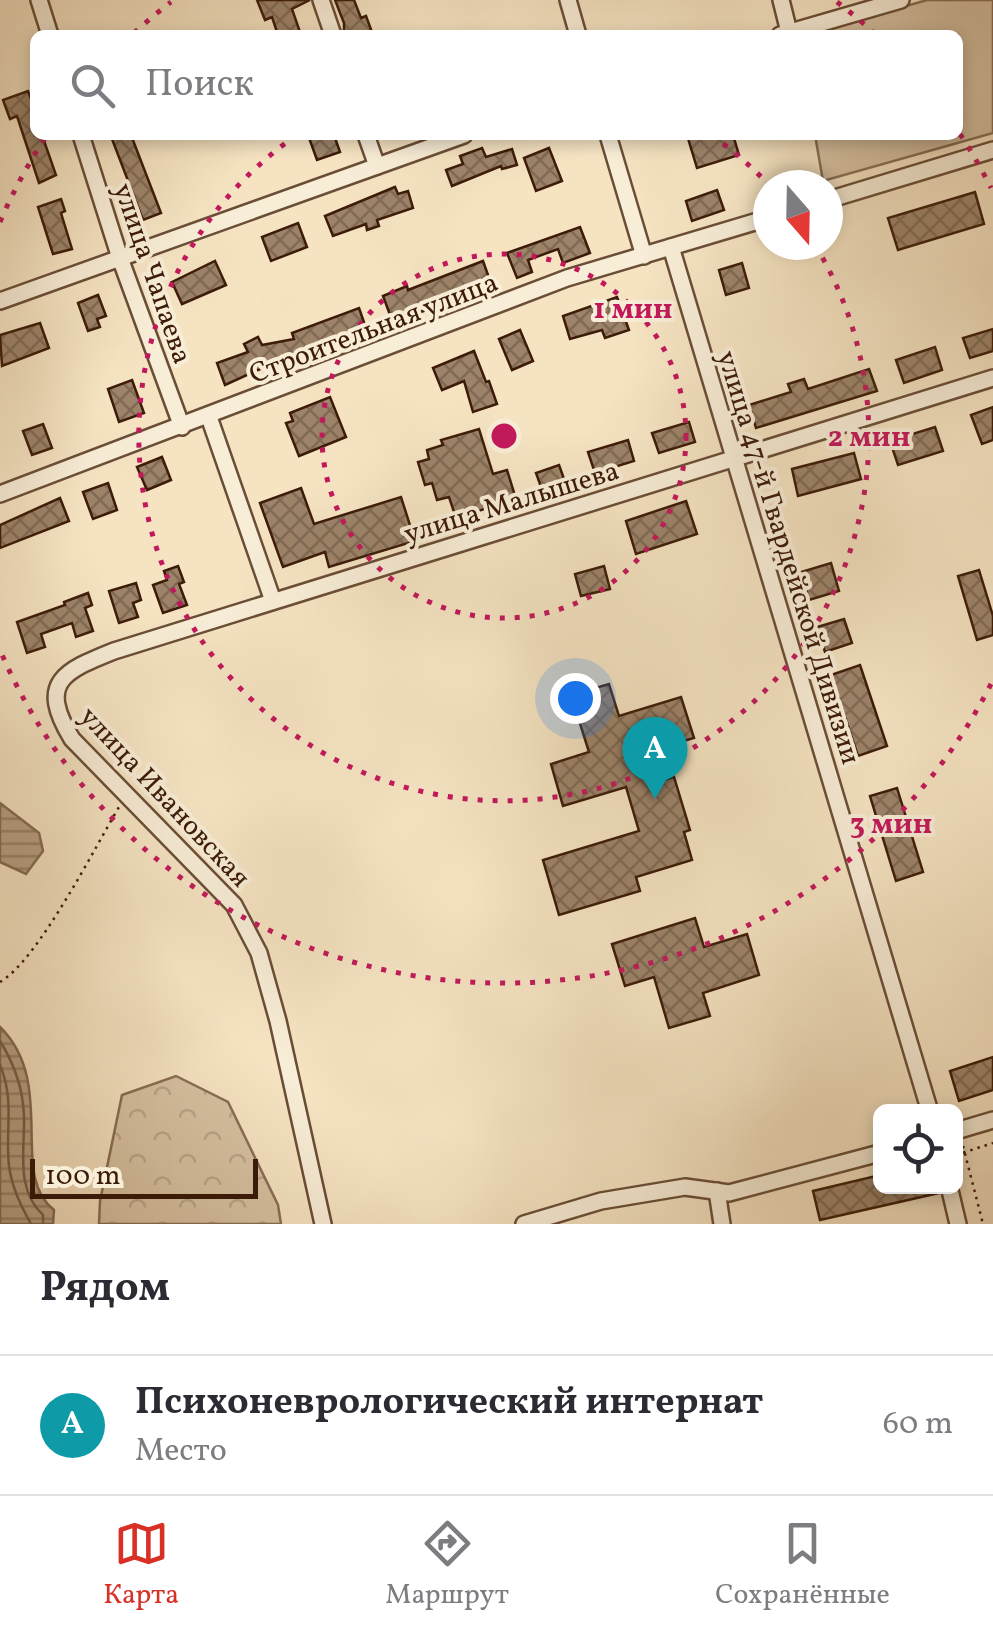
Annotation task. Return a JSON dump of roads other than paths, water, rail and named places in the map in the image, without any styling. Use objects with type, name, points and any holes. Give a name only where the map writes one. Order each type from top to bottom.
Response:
[{"type":"street","points":[[39,0],[48,30]]},
{"type":"street","points":[[322,0],[331,30]]},
{"type":"street","points":[[568,0],[577,30]]},
{"type":"street","points":[[781,0],[784,30]]},
{"type":"street","points":[[798,30],[901,0]]},
{"type":"street","name":"улица Чапаева","points":[[83,140],[120,258],[182,428]]},
{"type":"street","points":[[368,140],[377,166]]},
{"type":"street","points":[[0,301],[450,140]]},
{"type":"street","points":[[609,140],[644,256]]},
{"type":"street","points":[[843,195],[993,150]]},
{"type":"street","name":"Строительная улица","points":[[0,494],[182,428],[567,278],[753,222]]},
{"type":"street","name":"улица 47-й Гвардейской Дивизии","points":[[671,247],[928,1104]]},
{"type":"street","name":"улица Малышева","points":[[56,689],[70,668],[273,601],[993,378]]},
{"type":"street","points":[[209,417],[273,601]]},
{"type":"street","name":"улица Ивановская","points":[[56,689],[58,716],[72,738],[234,904],[259,953],[324,1224]]},
{"type":"street","points":[[963,1129],[993,1120]]},
{"type":"street","points":[[524,1224],[601,1201],[685,1186],[729,1193],[873,1156]]},
{"type":"street","points":[[717,1192],[722,1224]]},
{"type":"street","points":[[951,1194],[958,1224]]},
{"type":"water","points":[[0,803],[39,833],[43,851],[26,874],[0,862]]},
{"type":"water","points":[[0,1027],[17,1050],[26,1075],[34,1175],[41,1194],[54,1210],[53,1224],[0,1224]]},
{"type":"place","name":"Психоневрологический интернат","points":[[655,799]]}]
